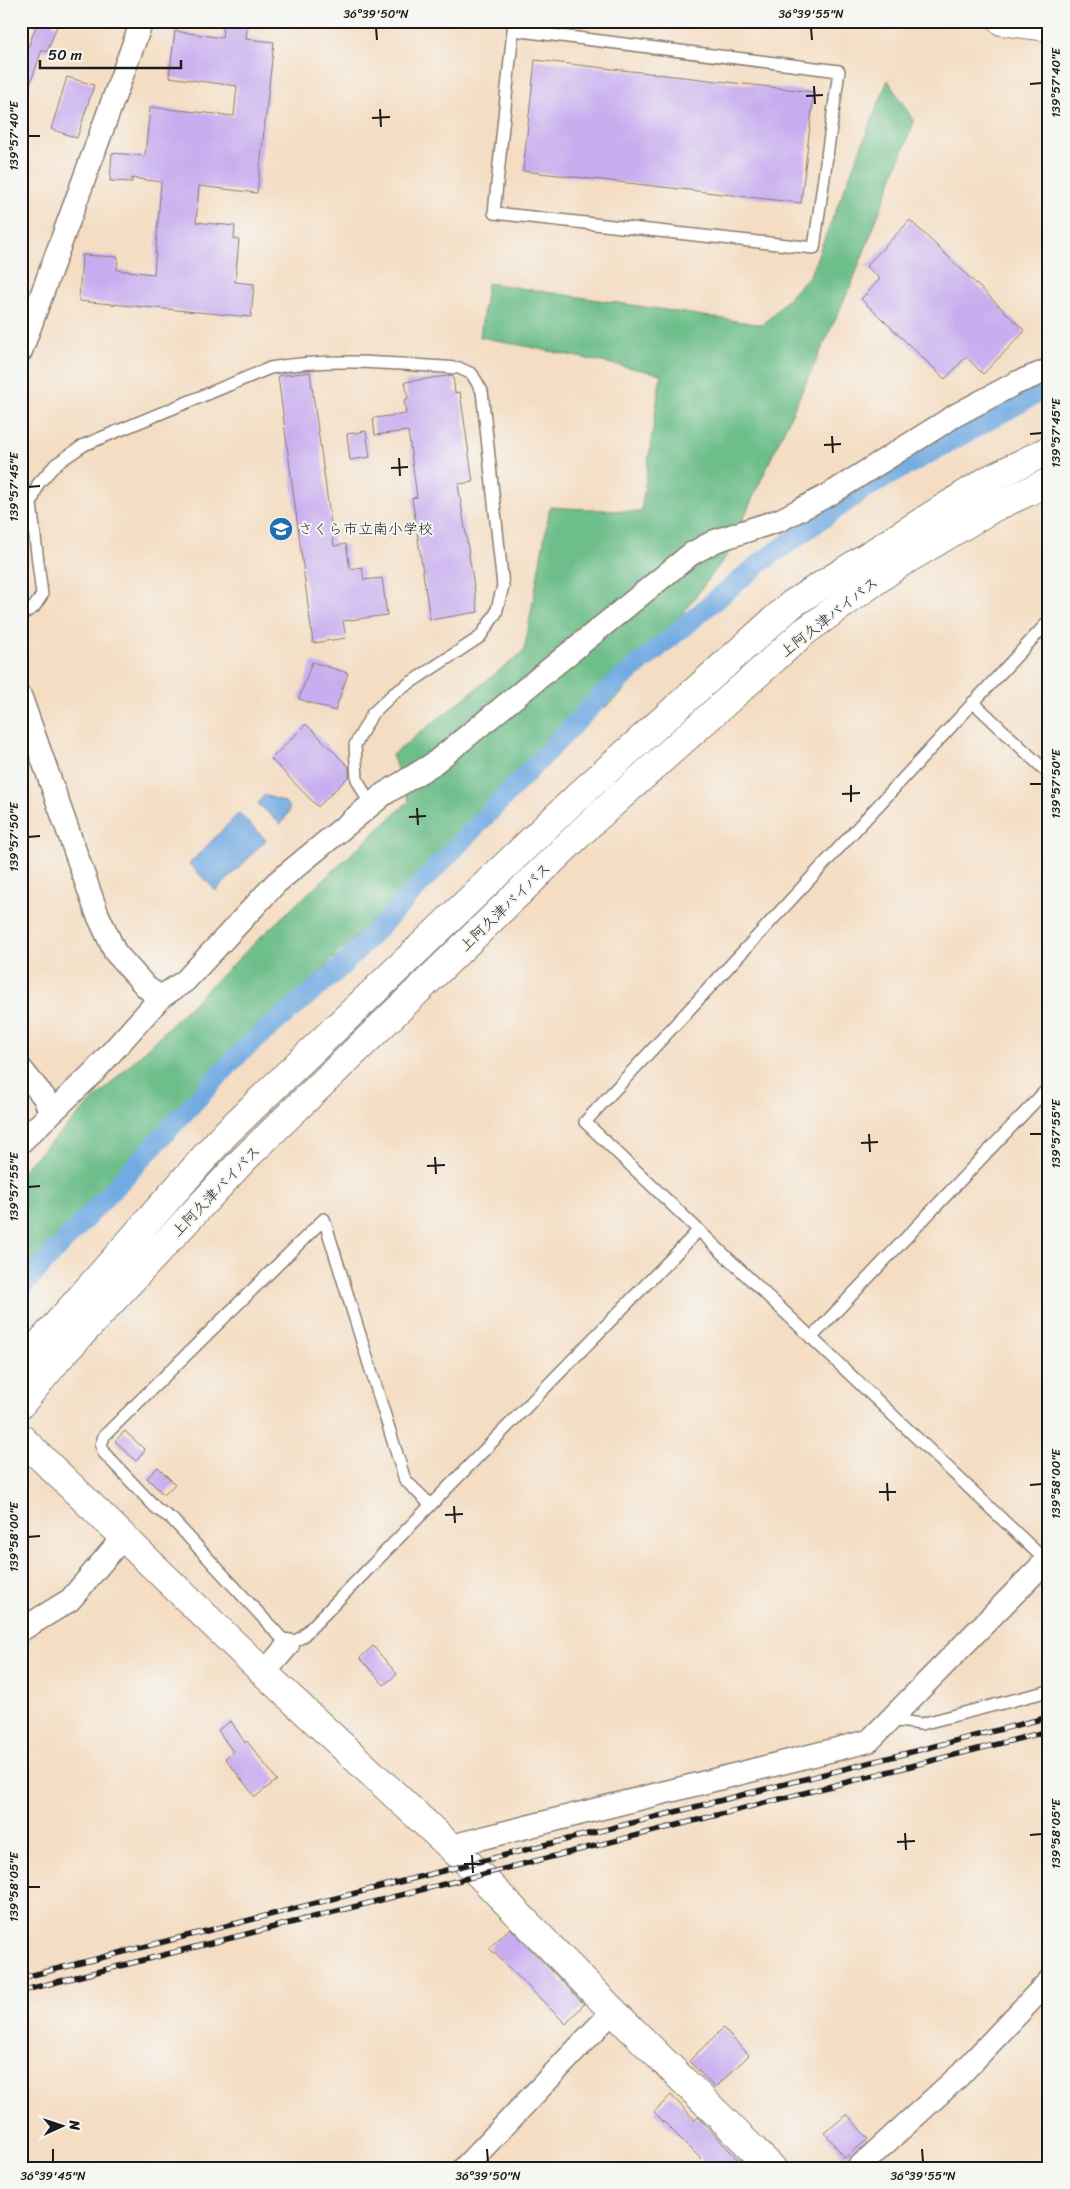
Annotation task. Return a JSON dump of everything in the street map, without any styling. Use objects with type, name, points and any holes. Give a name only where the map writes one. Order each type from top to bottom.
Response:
[{"type":"main road","points":[[1002,21],[1049,28]]},
{"type":"main road","name":"上阿久津バイパス","points":[[21,1365],[225,1134],[578,797],[784,610],[800,598],[988,480],[1049,450]]},
{"type":"main road","name":"上阿久津バイパス","points":[[21,1404],[59,1358],[244,1159],[594,820],[804,632],[896,566],[993,508],[1049,482]]},
{"type":"main road","points":[[26,1443],[264,1673],[474,1869],[613,2011],[772,2168]]},
{"type":"street","points":[[21,351],[30,299],[142,21]]},
{"type":"street","points":[[21,1142],[93,1073],[161,997],[185,981],[276,883],[384,794],[433,764],[691,554],[715,541],[780,520],[830,494],[956,415],[1016,383],[1049,370]]},
{"type":"street","points":[[21,698],[97,913],[114,952],[147,988],[161,997]]},
{"type":"street","points":[[21,1069],[44,1097],[50,1113]]},
{"type":"street","points":[[21,1630],[70,1600],[124,1536]]},
{"type":"street","points":[[451,1848],[463,1843],[870,1741],[1047,1560]]},
{"type":"street","points":[[264,1673],[288,1645]]},
{"type":"street","points":[[858,2168],[960,2075],[1049,1981]]},
{"type":"street","points":[[464,2168],[613,2011]]},
{"type":"lane","points":[[514,26],[839,71],[814,248],[494,213],[514,26]]},
{"type":"lane","points":[[21,615],[34,607],[42,595],[31,504],[38,484],[56,464],[84,444],[270,368],[331,361],[458,368],[472,374],[482,391],[503,586],[496,613],[480,637],[393,694],[372,714],[355,746],[357,779],[370,805]]},
{"type":"lane","points":[[1047,1560],[585,1122],[1049,621]]},
{"type":"lane","points":[[973,702],[1049,774]]},
{"type":"lane","points":[[811,1338],[1049,1087]]},
{"type":"lane","points":[[430,1506],[405,1480],[324,1219],[104,1436],[101,1445],[104,1453],[157,1510],[172,1519],[288,1645],[302,1637],[430,1506],[699,1230]]},
{"type":"lane","points":[[891,1720],[922,1724],[1049,1691]]},
{"type":"green space","points":[[888,80],[914,122],[852,283],[725,558],[619,696],[504,788],[127,1165],[21,1278],[21,1171],[266,932],[409,801],[392,755],[524,651],[550,507],[641,512],[661,374],[480,337],[487,283],[763,325],[810,275]]},
{"type":"water","points":[[264,795],[285,802],[289,807],[289,812],[281,824],[258,804]]},
{"type":"water","points":[[239,813],[266,840],[216,891],[189,864]]},
{"type":"building","points":[[38,21],[53,21],[52,24],[57,26],[47,52],[42,50],[23,104],[21,103],[21,66]]},
{"type":"building","points":[[224,21],[248,21],[246,39],[274,42],[257,193],[199,186],[196,222],[235,226],[234,239],[239,240],[235,282],[254,284],[251,317],[79,301],[82,255],[118,257],[117,270],[154,274],[161,182],[132,178],[132,182],[110,181],[112,153],[145,156],[150,107],[234,116],[237,86],[169,77],[175,31],[222,38]]},
{"type":"building","points":[[535,60],[814,92],[801,203],[523,171]]},
{"type":"building","points":[[67,77],[94,85],[77,138],[51,129]]},
{"type":"building","points":[[910,220],[1025,331],[983,374],[966,357],[945,379],[861,299],[880,279],[866,266]]},
{"type":"building","points":[[310,372],[334,546],[346,544],[350,569],[362,567],[364,580],[382,578],[387,615],[343,621],[346,638],[313,643],[278,376]]},
{"type":"building","points":[[453,375],[455,393],[460,392],[473,482],[458,484],[478,612],[430,620],[412,498],[417,497],[408,431],[375,435],[373,418],[406,414],[404,400],[408,399],[405,382]]},
{"type":"building","points":[[366,431],[370,457],[350,460],[347,434]]},
{"type":"building","points":[[312,662],[348,673],[335,711],[299,699]]},
{"type":"building","points":[[306,724],[349,767],[349,776],[318,807],[271,759]]},
{"type":"building","points":[[125,1431],[145,1450],[136,1461],[115,1441]]},
{"type":"building","points":[[158,1467],[175,1484],[164,1495],[147,1478]]},
{"type":"building","points":[[373,1646],[397,1674],[384,1685],[360,1658]]},
{"type":"building","points":[[231,1721],[245,1743],[247,1741],[277,1780],[255,1797],[225,1758],[233,1752],[218,1730]]},
{"type":"building","points":[[510,1928],[584,2004],[566,2024],[489,1948]]},
{"type":"building","points":[[723,2028],[749,2055],[715,2088],[689,2061]]},
{"type":"building","points":[[671,2095],[695,2120],[698,2117],[746,2168],[710,2168],[654,2112]]},
{"type":"building","points":[[847,2114],[868,2139],[845,2158],[825,2133]]},
{"type":"waterway","points":[[21,1288],[242,1051],[340,968],[603,694],[760,563],[863,490],[1031,397],[1049,389]]},
{"type":"railway","points":[[21,1978],[1049,1717]]},
{"type":"railway","points":[[21,1991],[1049,1731]]},
{"type":"place","name":"さくら市立南小学校","points":[[281,529]]}]
